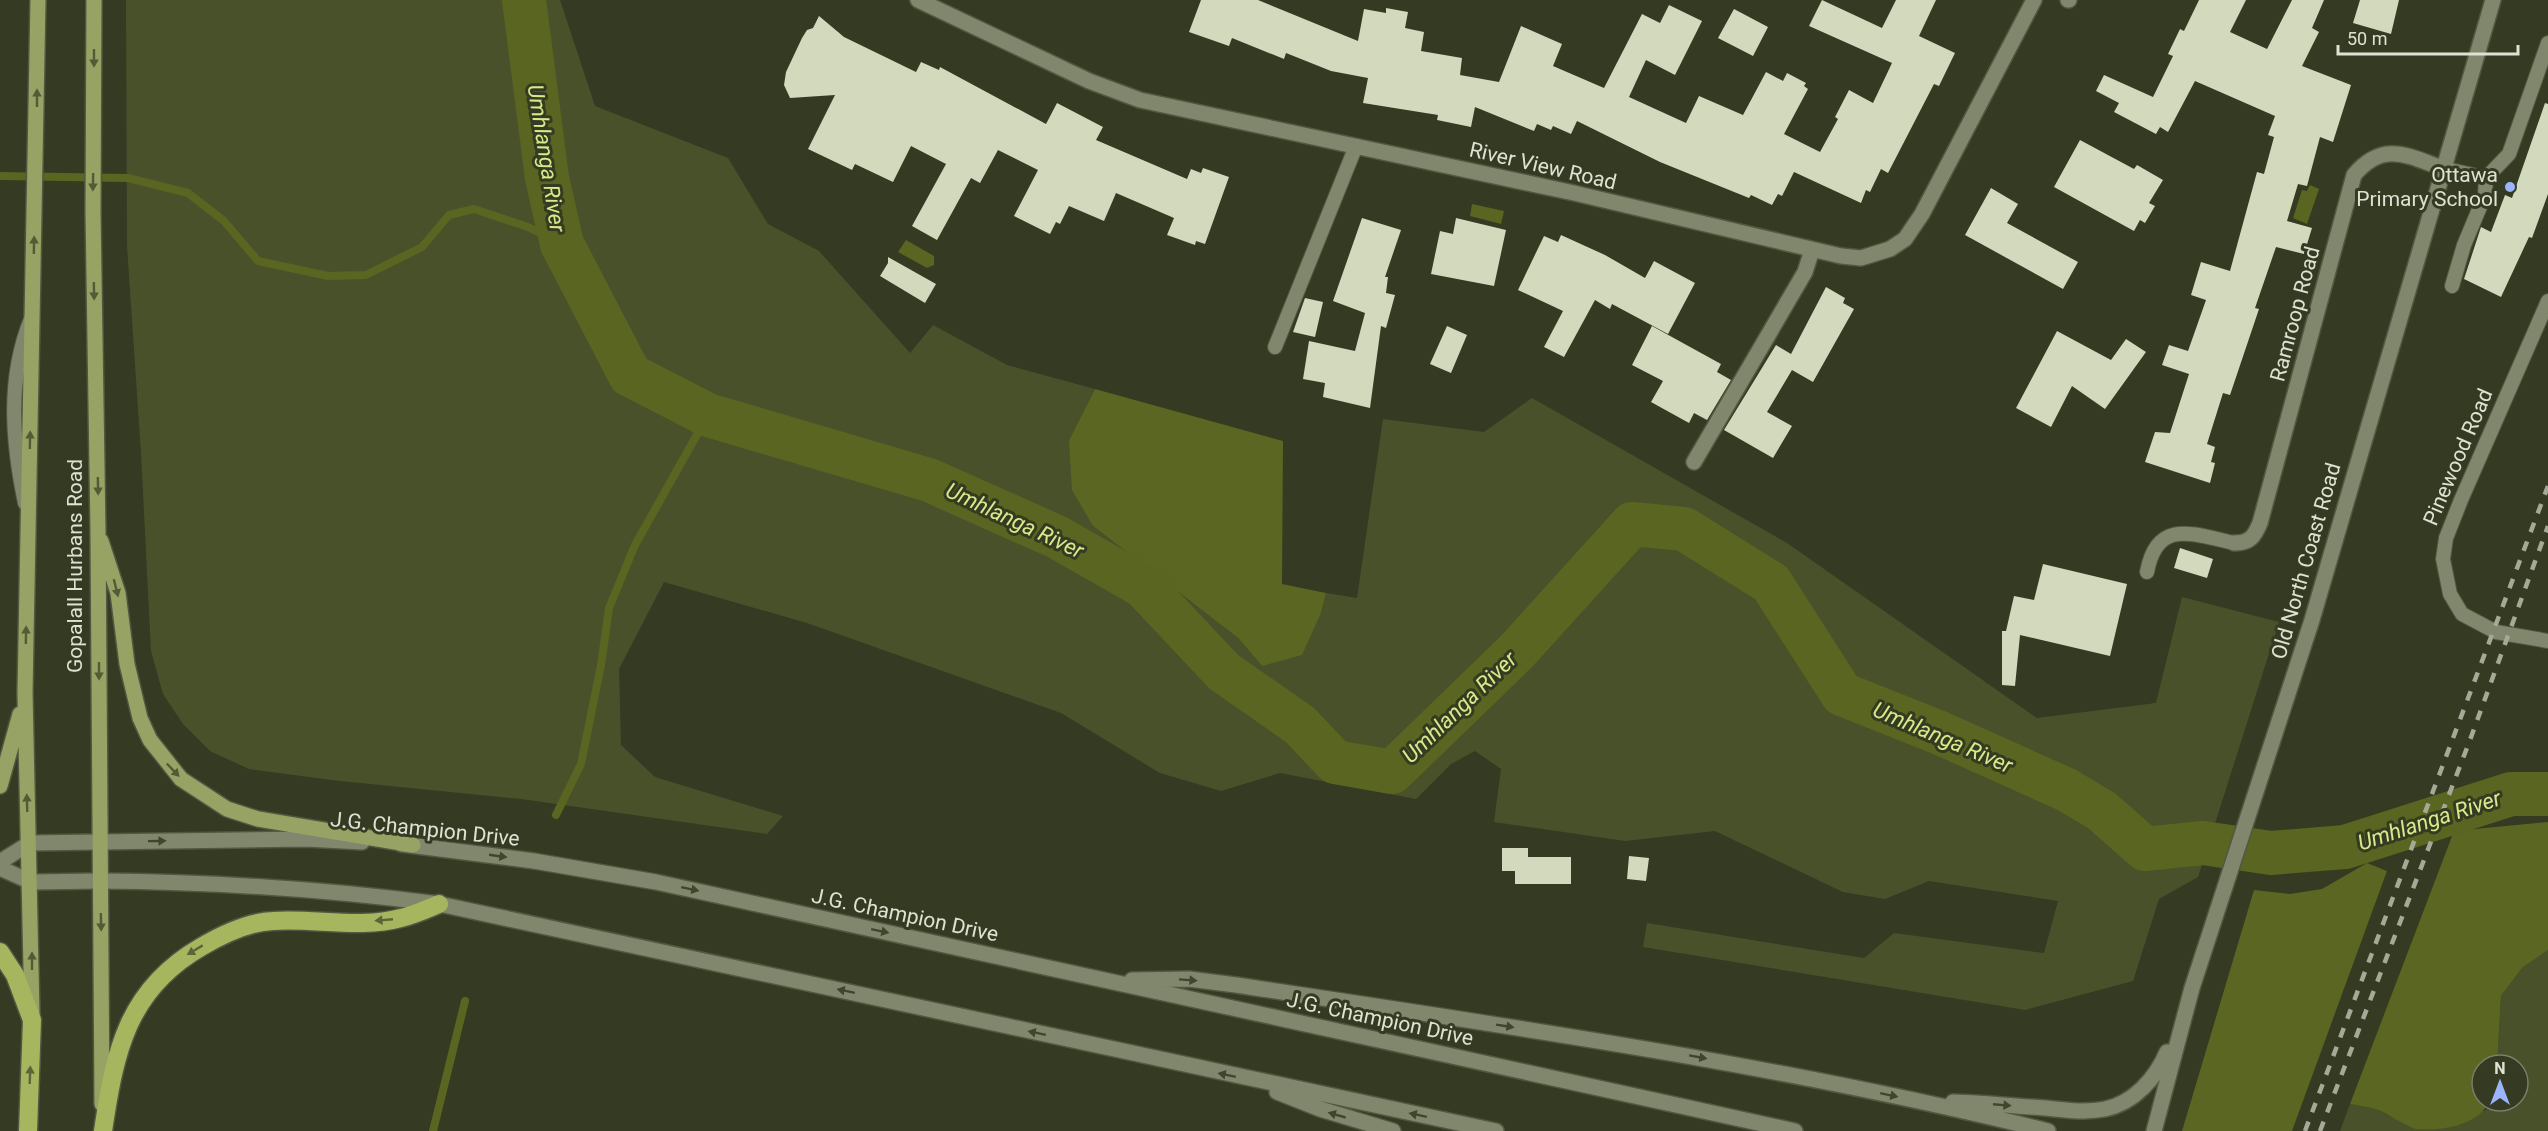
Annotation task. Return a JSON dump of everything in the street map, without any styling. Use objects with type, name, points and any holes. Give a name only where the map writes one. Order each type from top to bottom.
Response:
[{"type":"highway","points":[[103,1130],[118,1054],[129,1021],[146,992],[174,962],[216,937],[249,925],[272,921],[399,919],[439,904]]},
{"type":"highway","points":[[0,952],[15,975],[32,1020],[28,1131]]},
{"type":"main road","points":[[32,1020],[31,882],[25,693],[37,157],[38,0]]},
{"type":"main road","name":"Gopalall Hurbans Road","points":[[94,0],[93,211],[98,532],[98,842],[103,1130]]},
{"type":"main road","points":[[98,532],[118,593],[132,689],[140,718],[155,747],[181,779],[226,809],[258,819],[413,845]]},
{"type":"main road","points":[[0,786],[25,693]]},
{"type":"street","name":"River View Road","points":[[918,0],[1122,94],[1574,193],[1812,250],[1861,258],[1890,249],[1905,239],[1922,214],[2034,0]]},
{"type":"street","name":"Old North Coast Road","points":[[2154,1131],[2192,988],[2312,620],[2442,168],[2493,0]]},
{"type":"street","name":"Ramroop Road","points":[[2234,543],[2246,543],[2254,537],[2260,523],[2354,175],[2365,162],[2374,156],[2386,154],[2402,154],[2442,168]]},
{"type":"street","points":[[1694,462],[1805,272],[1812,250]]},
{"type":"street","name":"J.G. Champion Drive","points":[[30,843],[306,839],[413,845],[534,861],[656,882],[1795,1131]]},
{"type":"street","points":[[0,862],[30,843]]},
{"type":"street","points":[[0,867],[31,882],[211,883],[343,891],[439,904],[1496,1131]]},
{"type":"street","points":[[1108,981],[1189,979],[1666,1051],[1922,1102],[2048,1131]]},
{"type":"street","points":[[1922,1102],[1979,1103],[2078,1111],[2105,1109],[2122,1103],[2158,1072],[2192,988]]},
{"type":"street","points":[[1261,1082],[1285,1096],[1320,1109],[1393,1131]]},
{"type":"lane","points":[[2452,286],[2464,245],[2485,195],[2486,178],[2509,154],[2548,43]]},
{"type":"lane","points":[[1275,347],[1356,147]]},
{"type":"lane","points":[[2442,168],[2486,178]]},
{"type":"lane","name":"Pinewood Road","points":[[2548,301],[2461,500],[2446,538],[2443,559],[2450,594],[2462,614],[2496,632],[2548,641]]},
{"type":"lane","points":[[2147,572],[2151,552],[2160,540],[2174,532],[2234,543]]},
{"type":"shaded area","points":[[126,0],[560,0],[595,106],[728,158],[768,224],[819,251],[910,353],[933,325],[1007,365],[1095,389],[1069,440],[1093,526],[1238,638],[1262,666],[1321,613],[1326,593],[1357,598],[1383,419],[1484,432],[1532,398],[1787,543],[2037,718],[2156,703],[2182,597],[2279,622],[2198,877],[2159,899],[2133,981],[2025,1010],[1643,947],[1647,923],[1864,958],[1894,933],[2044,953],[2058,901],[1929,881],[1885,899],[1843,892],[1715,831],[1625,841],[1494,822],[1501,769],[1475,751],[1451,764],[1416,799],[1280,773],[1221,791],[1160,773],[1061,713],[807,623],[664,582],[619,669],[621,745],[655,777],[783,816],[767,834],[521,799],[340,781],[249,769],[210,751],[183,724],[163,694],[151,651],[127,246]]},
{"type":"shaded area","points":[[2310,185],[2319,189],[2307,224],[2293,218],[2302,190],[2307,191]]},
{"type":"shaded area","points":[[1472,204],[1504,211],[1501,224],[1470,216]]},
{"type":"shaded area","points":[[906,240],[934,256],[934,265],[927,268],[898,252]]},
{"type":"shaded area","points":[[1095,389],[1283,441],[1282,584],[1326,593],[1321,613],[1302,655],[1262,666],[1238,638],[1093,526],[1072,490],[1069,440]]},
{"type":"shaded area","points":[[2548,822],[2548,950],[2522,968],[2501,996],[2498,1053],[2470,1053],[2470,1113],[2480,1113],[2468,1121],[2447,1128],[2416,1129],[2378,1110],[2350,1104],[2454,831]]},
{"type":"shaded area","points":[[2367,863],[2387,871],[2292,1131],[2182,1131],[2254,890],[2290,894],[2322,889]]},
{"type":"shaded area","points":[[2548,950],[2548,1131],[2340,1131],[2350,1104],[2376,1109],[2417,1129],[2475,1113],[2530,1113],[2530,1053],[2498,1053],[2501,996],[2522,968]]},
{"type":"building","points":[[1201,0],[1258,0],[1358,41],[1364,9],[1386,13],[1386,8],[1408,12],[1405,28],[1424,32],[1421,51],[1462,58],[1460,75],[1499,82],[1521,26],[1562,44],[1553,66],[1604,88],[1642,14],[1660,23],[1669,5],[1702,21],[1675,75],[1646,60],[1629,97],[1686,123],[1699,96],[1743,115],[1766,72],[1783,81],[1787,73],[1806,83],[1804,86],[1808,89],[1784,134],[1820,152],[1838,119],[1835,117],[1849,90],[1873,103],[1892,63],[1809,26],[1822,0],[1882,28],[1896,0],[1936,0],[1919,36],[1955,53],[1939,86],[1934,84],[1888,173],[1881,169],[1870,192],[1866,190],[1861,203],[1794,172],[1782,196],[1778,194],[1772,205],[1751,195],[1749,198],[1660,162],[1577,121],[1571,134],[1553,126],[1551,130],[1537,124],[1534,131],[1475,107],[1471,127],[1437,120],[1438,115],[1363,103],[1368,78],[1331,71],[1286,53],[1284,59],[1232,38],[1229,46],[1189,32]]},
{"type":"building","points":[[2199,0],[2246,0],[2230,32],[2267,49],[2292,0],[2324,0],[2312,28],[2319,32],[2302,66],[2351,85],[2333,142],[2320,137],[2307,186],[2298,184],[2287,221],[2312,228],[2304,254],[2276,247],[2255,308],[2259,309],[2230,395],[2223,393],[2207,444],[2215,447],[2211,462],[2215,463],[2210,483],[2145,462],[2155,432],[2170,433],[2189,374],[2162,365],[2169,345],[2188,351],[2206,300],[2191,295],[2201,262],[2230,271],[2257,172],[2264,174],[2274,137],[2268,135],[2275,116],[2195,81],[2168,132],[2160,127],[2156,134],[2114,112],[2119,103],[2096,91],[2104,75],[2153,97],[2173,56],[2168,54],[2180,29],[2184,31]]},
{"type":"building","points":[[2360,0],[2399,0],[2391,34],[2353,23]]},
{"type":"building","points":[[1734,9],[1768,27],[1753,56],[1718,38]]},
{"type":"building","points":[[819,16],[844,37],[916,72],[921,62],[939,70],[940,67],[1046,124],[1057,103],[1103,127],[1096,140],[1187,179],[1191,169],[1201,173],[1203,168],[1229,177],[1205,244],[1196,241],[1195,245],[1167,235],[1174,218],[1116,193],[1104,221],[1069,206],[1060,224],[1056,222],[1050,234],[1014,216],[1038,170],[998,150],[980,183],[971,178],[937,240],[912,226],[946,164],[911,146],[893,182],[855,164],[852,170],[808,149],[835,95],[790,98],[784,85],[786,72],[802,38],[807,30],[813,28]]},
{"type":"building","points":[[2545,103],[2548,104],[2548,194],[2532,238],[2529,237],[2501,297],[2464,279],[2481,227],[2491,232],[2505,195],[2512,198]]},
{"type":"building","points":[[2080,140],[2134,169],[2137,165],[2163,180],[2149,203],[2155,206],[2145,223],[2140,220],[2134,231],[2054,187]]},
{"type":"building","points":[[1991,188],[2018,204],[2007,223],[2078,262],[2063,289],[1965,235]]},
{"type":"building","points":[[1362,218],[1401,230],[1385,277],[1388,277],[1386,293],[1395,295],[1386,328],[1381,326],[1370,408],[1323,397],[1325,383],[1303,379],[1309,341],[1355,351],[1365,313],[1333,301]]},
{"type":"building","points":[[1456,218],[1506,230],[1494,286],[1431,274],[1440,231],[1453,234]]},
{"type":"building","points":[[1561,235],[1605,255],[1645,278],[1654,261],[1695,283],[1668,334],[1612,304],[1610,309],[1595,300],[1564,357],[1544,347],[1563,311],[1518,290],[1544,236],[1558,242]]},
{"type":"building","points":[[888,257],[936,284],[925,303],[880,276],[888,263]]},
{"type":"building","points":[[1826,287],[1845,298],[1843,303],[1854,309],[1813,382],[1792,370],[1767,412],[1792,426],[1773,458],[1724,430],[1776,345],[1791,354]]},
{"type":"building","points":[[1305,298],[1323,302],[1315,337],[1293,332]]},
{"type":"building","points":[[1447,326],[1467,335],[1451,373],[1430,364]]},
{"type":"building","points":[[1652,326],[1721,364],[1717,372],[1731,380],[1707,420],[1694,413],[1689,423],[1651,402],[1663,381],[1632,365]]},
{"type":"building","points":[[2057,331],[2111,360],[2126,339],[2146,352],[2105,409],[2072,386],[2051,427],[2016,408]]},
{"type":"building","points":[[2180,548],[2213,559],[2207,578],[2174,568]]},
{"type":"building","points":[[2043,564],[2127,584],[2110,656],[2020,635],[2015,686],[2002,685],[2002,631],[2006,631],[2014,596],[2034,600]]},
{"type":"building","points":[[1502,848],[1528,848],[1528,857],[1571,857],[1571,884],[1515,884],[1515,871],[1502,871]]},
{"type":"building","points":[[1629,856],[1649,858],[1646,881],[1627,879]]},
{"type":"waterway","name":"Umhlanga River","points":[[524,0],[547,178],[562,244],[630,375],[708,415],[929,480],[1057,537],[1143,586],[1224,672],[1300,725],[1335,762],[1392,772],[1517,651],[1632,524],[1684,529],[1771,583],[1842,694],[1940,733],[2067,790],[2102,811],[2145,849],[2203,843],[2271,853],[2345,847],[2511,794],[2548,794]]},
{"type":"waterway","points":[[0,176],[128,178],[188,193],[224,221],[258,261],[328,276],[366,275],[422,247],[449,215],[474,209],[528,227],[562,244]]},
{"type":"waterway","points":[[556,815],[581,764],[601,665],[609,608],[635,545],[708,415]]},
{"type":"waterway","points":[[433,1131],[465,1001]]},
{"type":"railway","points":[[2305,1131],[2548,486]]},
{"type":"railway","points":[[2320,1131],[2470,740],[2548,526]]},
{"type":"place","name":"Ottawa Primary School","points":[[2510,187]]}]
